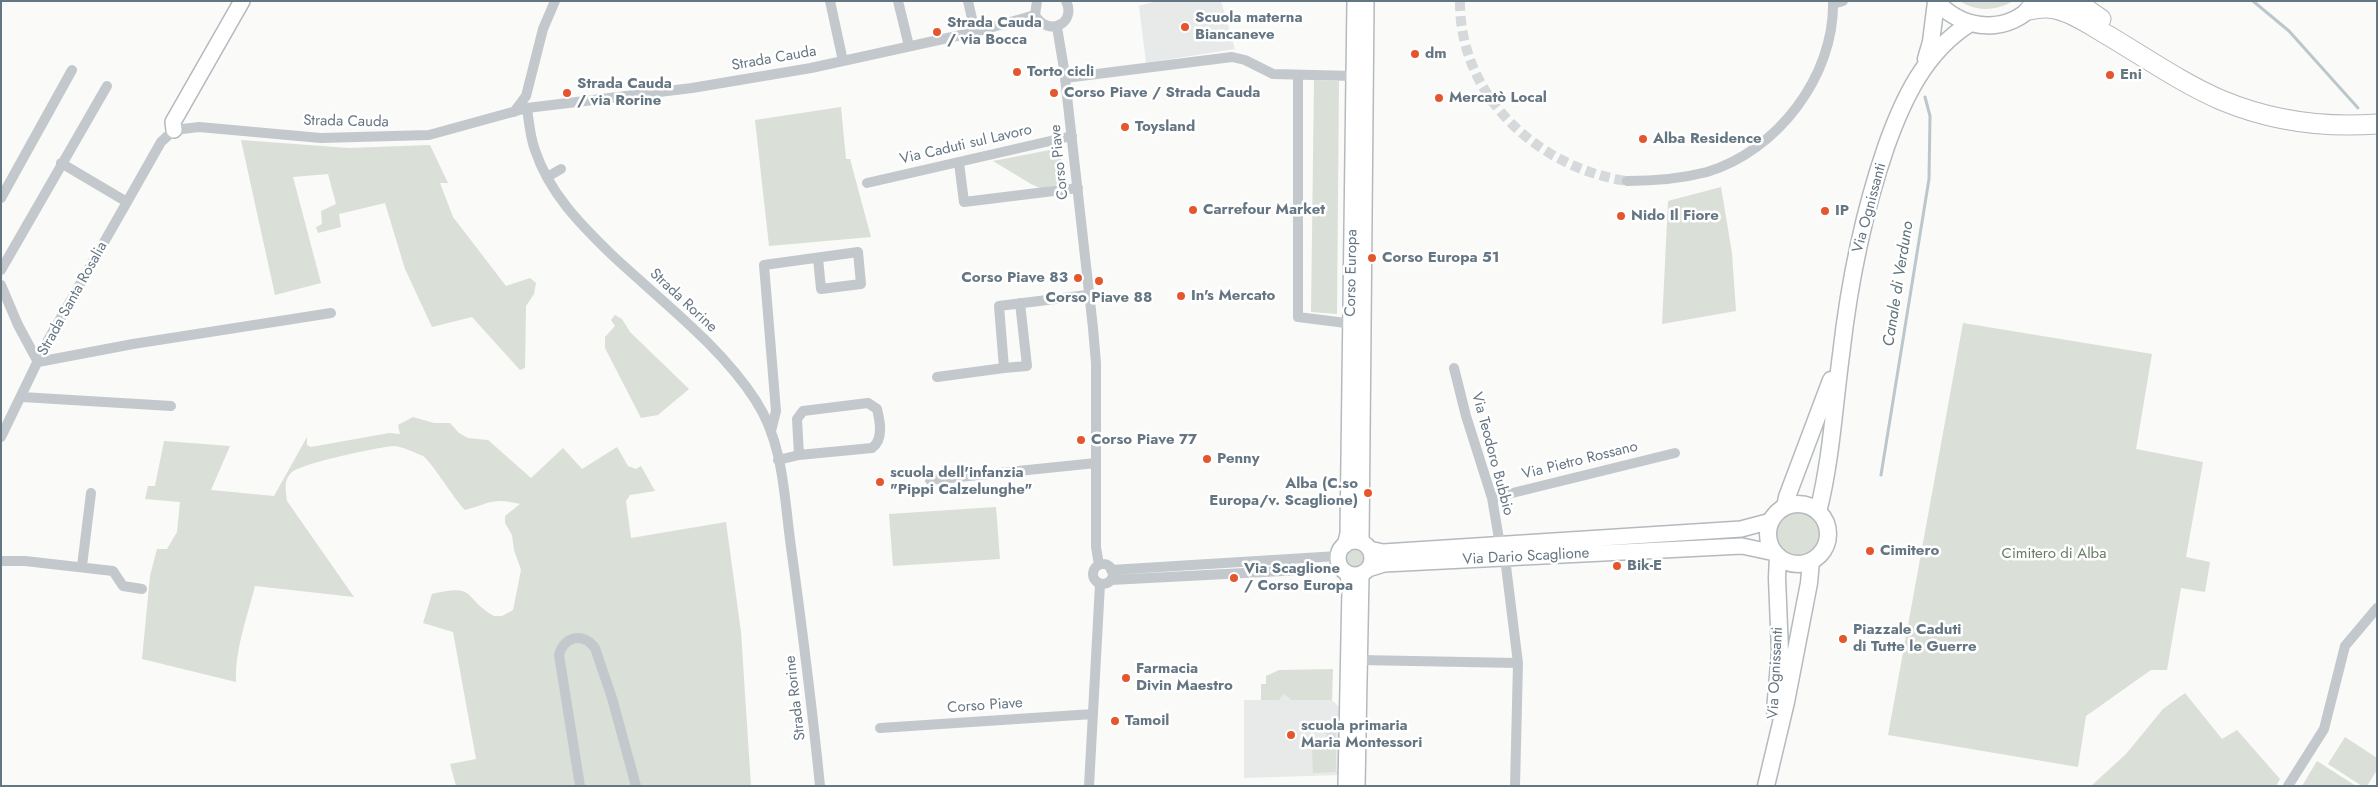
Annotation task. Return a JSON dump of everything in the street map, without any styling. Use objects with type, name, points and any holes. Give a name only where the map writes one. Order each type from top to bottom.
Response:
[{"type":"highway","points":[[2076,1],[2088,12],[2200,78],[2265,106],[2314,115],[2377,114]]},
{"type":"highway","points":[[2033,6],[2057,10],[2082,20],[2195,87],[2221,100],[2262,114],[2313,125],[2377,124]]},
{"type":"main road","name":"Strada Santa Rosalia","points":[[174,130],[173,122],[242,1]]},
{"type":"main road","name":"Corso Europa","points":[[1355,1],[1348,534],[1360,660],[1357,786]]},
{"type":"main road","name":"Corso Europa","points":[[1350,564],[1372,559],[1365,545],[1366,1]]},
{"type":"main road","points":[[1936,2],[1945,11],[1968,24],[1979,26],[2000,25],[2020,16],[2033,6]]},
{"type":"main road","name":"Via Ognissanti","points":[[1922,70],[1931,42],[1936,2]]},
{"type":"main road","name":"Via Ognissanti","points":[[1818,512],[1825,484],[1841,352],[1859,240],[1876,176],[1894,125],[1922,70],[1940,45],[1968,24]]},
{"type":"main road","name":"Via Ognissanti","points":[[1785,507],[1787,497],[1841,352]]},
{"type":"main road","points":[[1803,505],[1818,512],[1826,524],[1828,538],[1823,550],[1811,561],[1794,564],[1776,554],[1769,538],[1771,521],[1777,513],[1785,507],[1803,505]]},
{"type":"main road","name":"Via Dario Scaglione","points":[[1350,564],[1384,564],[1742,529],[1771,521]]},
{"type":"main road","name":"Via Dario Scaglione","points":[[1350,564],[1365,545],[1383,552],[1742,546],[1776,554]]},
{"type":"main road","name":"Via Ognissanti","points":[[1771,761],[1780,652],[1776,554]]},
{"type":"main road","name":"Via Ognissanti","points":[[1766,786],[1786,702],[1809,583],[1811,561]]},
{"type":"main road","name":"Corso Europa","points":[[1346,786],[1350,564]]},
{"type":"street","points":[[514,112],[526,96],[544,29],[555,1]]},
{"type":"street","points":[[830,1],[843,61]]},
{"type":"street","points":[[898,1],[909,46]]},
{"type":"street","points":[[968,1],[975,32]]},
{"type":"street","points":[[1038,1],[1035,16],[1044,26],[1056,27],[1067,18],[1067,3]]},
{"type":"street","points":[[1627,180],[1677,178],[1708,171],[1745,154],[1790,115],[1810,87],[1824,56],[1836,2]]},
{"type":"street","name":"Strada Cauda","points":[[174,130],[199,127],[321,138],[429,136],[527,108],[692,88],[843,61],[975,32],[1035,16]]},
{"type":"street","name":"Corso Piave","points":[[1056,27],[1072,136],[1096,363],[1096,547],[1099,565],[1093,575],[1100,584],[1089,786]]},
{"type":"street","points":[[1065,78],[1232,58],[1244,60],[1273,74],[1354,76]]},
{"type":"street","points":[[1,198],[72,70]]},
{"type":"street","name":"Corso Europa","points":[[1298,75],[1298,317],[1346,322]]},
{"type":"street","points":[[1,270],[106,86]]},
{"type":"street","name":"Strada Rorine","points":[[527,108],[534,150],[552,187],[580,225],[733,369],[757,402],[771,431],[782,472],[809,680],[820,786]]},
{"type":"street","name":"Strada Santa Rosalia","points":[[1,438],[38,362],[126,202],[161,142],[174,130]]},
{"type":"street","name":"Via Caduti sul Lavoro","points":[[867,182],[959,163],[1072,136]]},
{"type":"street","points":[[61,163],[126,202]]},
{"type":"street","points":[[959,163],[964,202],[1078,188]]},
{"type":"street","points":[[547,177],[561,169]]},
{"type":"street","points":[[771,431],[776,410],[764,265],[858,252],[861,284],[821,289],[818,258]]},
{"type":"street","points":[[1,285],[18,325],[38,362],[133,344],[331,313]]},
{"type":"street","points":[[1004,368],[999,306],[1090,295]]},
{"type":"street","points":[[937,377],[1027,366],[1020,303]]},
{"type":"street","name":"Via Teodoro Bubbio","points":[[1454,368],[1466,416],[1492,498],[1503,551],[1518,663],[1515,786]]},
{"type":"street","points":[[22,396],[171,406]]},
{"type":"street","points":[[778,460],[799,455],[872,448],[878,443],[880,436],[877,409],[868,403],[803,411],[797,419],[799,455]]},
{"type":"street","name":"Via Pietro Rossano","points":[[1492,498],[1676,453]]},
{"type":"street","points":[[930,480],[1096,463]]},
{"type":"street","points":[[82,566],[91,493]]},
{"type":"street","points":[[1,561],[82,566],[113,571],[123,586],[142,589]]},
{"type":"street","name":"Via Dario Scaglione","points":[[1111,575],[1350,564]]},
{"type":"street","points":[[1099,565],[1105,565],[1111,575],[1100,584]]},
{"type":"street","points":[[2288,786],[2324,729],[2345,646],[2377,608]]},
{"type":"street","points":[[580,786],[559,655],[560,649],[569,640],[581,638],[595,648],[612,698],[636,786]]},
{"type":"street","points":[[1360,660],[1518,663]]},
{"type":"street","name":"Corso Piave","points":[[880,728],[1093,714]]},
{"type":"shaded area","name":"Scuola materna Biancaneve","points":[[1156,1],[1221,1],[1235,49],[1146,63],[1139,6]]},
{"type":"shaded area","name":"scuola primaria Maria Montessori","points":[[1284,694],[1291,700],[1332,700],[1339,707],[1338,775],[1244,778],[1244,700],[1279,700]]},
{"type":"green space","points":[[1960,1],[2013,1],[2000,7],[1986,9],[1966,5]]},
{"type":"green space","points":[[1314,80],[1339,81],[1337,314],[1311,312]]},
{"type":"green space","points":[[841,107],[846,159],[850,159],[871,237],[769,246],[755,120]]},
{"type":"green space","points":[[241,140],[349,148],[430,145],[448,183],[440,183],[453,217],[506,286],[530,278],[536,283],[534,294],[526,306],[525,368],[520,370],[472,317],[432,327],[405,269],[385,203],[339,214],[341,227],[318,233],[316,227],[322,224],[321,211],[336,204],[328,174],[293,177],[321,283],[275,295]]},
{"type":"green space","points":[[1060,148],[1064,184],[1040,188],[993,161]]},
{"type":"green space","points":[[1721,187],[1732,253],[1736,311],[1662,324],[1668,201]]},
{"type":"green space","points":[[615,315],[622,319],[630,332],[689,389],[658,415],[641,418],[605,348],[605,337],[615,326],[611,320]]},
{"type":"green space","name":"Cimitero di Alba","points":[[1963,323],[2152,354],[2136,449],[2203,462],[2186,557],[2210,562],[2205,592],[2181,588],[2167,670],[2151,670],[2086,716],[2078,767],[1888,735]]},
{"type":"green space","points":[[413,417],[434,423],[450,423],[459,433],[468,438],[488,440],[531,478],[563,448],[582,469],[617,447],[628,466],[636,469],[641,466],[655,491],[630,495],[626,501],[631,538],[726,522],[741,632],[751,786],[456,786],[450,764],[476,759],[453,632],[423,623],[432,594],[447,591],[463,591],[494,616],[502,616],[513,610],[521,570],[514,550],[512,535],[505,523],[505,516],[520,504],[497,501],[465,510],[427,459],[397,446],[357,452],[324,460],[298,469],[291,473],[287,479],[287,501],[354,597],[255,586],[239,646],[236,682],[142,659],[150,576],[157,549],[167,549],[177,532],[180,502],[145,499],[148,486],[155,486],[164,441],[230,446],[211,490],[274,496],[307,437],[307,445],[311,447],[389,433],[400,434],[398,425]]},
{"type":"green space","points":[[996,507],[1000,559],[893,566],[889,514]]},
{"type":"green space","points":[[1802,512],[1814,518],[1819,525],[1819,543],[1814,550],[1807,555],[1794,556],[1786,553],[1779,546],[1776,530],[1779,522],[1786,515]]},
{"type":"green space","points":[[1355,548],[1362,551],[1365,558],[1362,565],[1355,568],[1348,565],[1345,558],[1348,551]]},
{"type":"green space","points":[[1333,669],[1332,700],[1291,700],[1284,694],[1279,700],[1261,700],[1261,684],[1266,684],[1266,676],[1279,670]]},
{"type":"green space","points":[[2185,693],[2222,739],[2237,730],[2280,779],[2276,786],[2091,786],[2126,754],[2163,709]]},
{"type":"green space","points":[[1327,728],[1336,728],[1336,772],[1313,773],[1312,748],[1300,748],[1300,743],[1326,742]]},
{"type":"green space","points":[[2345,737],[2377,758],[2377,770],[2367,786],[2362,786],[2328,764]]},
{"type":"green space","points":[[2317,761],[2356,786],[2302,786]]},
{"type":"waterway","points":[[2253,1],[2289,31],[2358,108]]},
{"type":"waterway","name":"Canale di Verduno","points":[[1881,475],[1929,179],[1930,116],[1925,97]]},
{"type":"tunnel","points":[[1460,1],[1463,35],[1473,67],[1489,96],[1510,122],[1535,143],[1563,161],[1594,173],[1627,181]]},
{"type":"place","name":"Scuola materna Biancaneve","points":[[1185,27]]},
{"type":"place","name":"Strada Cauda / via Bocca","points":[[937,32]]},
{"type":"place","name":"dm","points":[[1415,54]]},
{"type":"place","name":"Torto cicli","points":[[1017,72]]},
{"type":"place","name":"Eni","points":[[2110,75]]},
{"type":"place","name":"Strada Cauda / via Rorine","points":[[567,93]]},
{"type":"place","name":"Corso Piave / Strada Cauda","points":[[1054,93]]},
{"type":"place","name":"Mercatò Local","points":[[1439,98]]},
{"type":"place","name":"Toysland","points":[[1125,127]]},
{"type":"place","name":"Alba Residence","points":[[1643,139]]},
{"type":"place","name":"Carrefour Market","points":[[1193,210]]},
{"type":"place","name":"IP","points":[[1825,211]]},
{"type":"place","name":"Nido Il Fiore","points":[[1621,216]]},
{"type":"place","name":"Corso Europa 51","points":[[1372,258]]},
{"type":"place","name":"Corso Piave 83","points":[[1078,278]]},
{"type":"place","name":"Corso Piave 88","points":[[1099,281]]},
{"type":"place","name":"In's Mercato","points":[[1181,296]]},
{"type":"place","name":"Corso Piave 77","points":[[1081,440]]},
{"type":"place","name":"Penny","points":[[1207,459]]},
{"type":"place","name":"scuola dell'infanzia \"Pippi Calzelunghe\"","points":[[880,482]]},
{"type":"place","name":"Alba (C.so Europa/v. Scaglione)","points":[[1368,493]]},
{"type":"place","name":"Cimitero","points":[[1870,551]]},
{"type":"place","name":"Bik-E","points":[[1617,566]]},
{"type":"place","name":"Via Scaglione / Corso Europa","points":[[1234,578]]},
{"type":"place","name":"Piazzale Caduti di Tutte le Guerre","points":[[1843,639]]},
{"type":"place","name":"Farmacia Divin Maestro","points":[[1126,678]]},
{"type":"place","name":"Tamoil","points":[[1115,721]]},
{"type":"place","name":"scuola primaria Maria Montessori","points":[[1291,735]]}]
